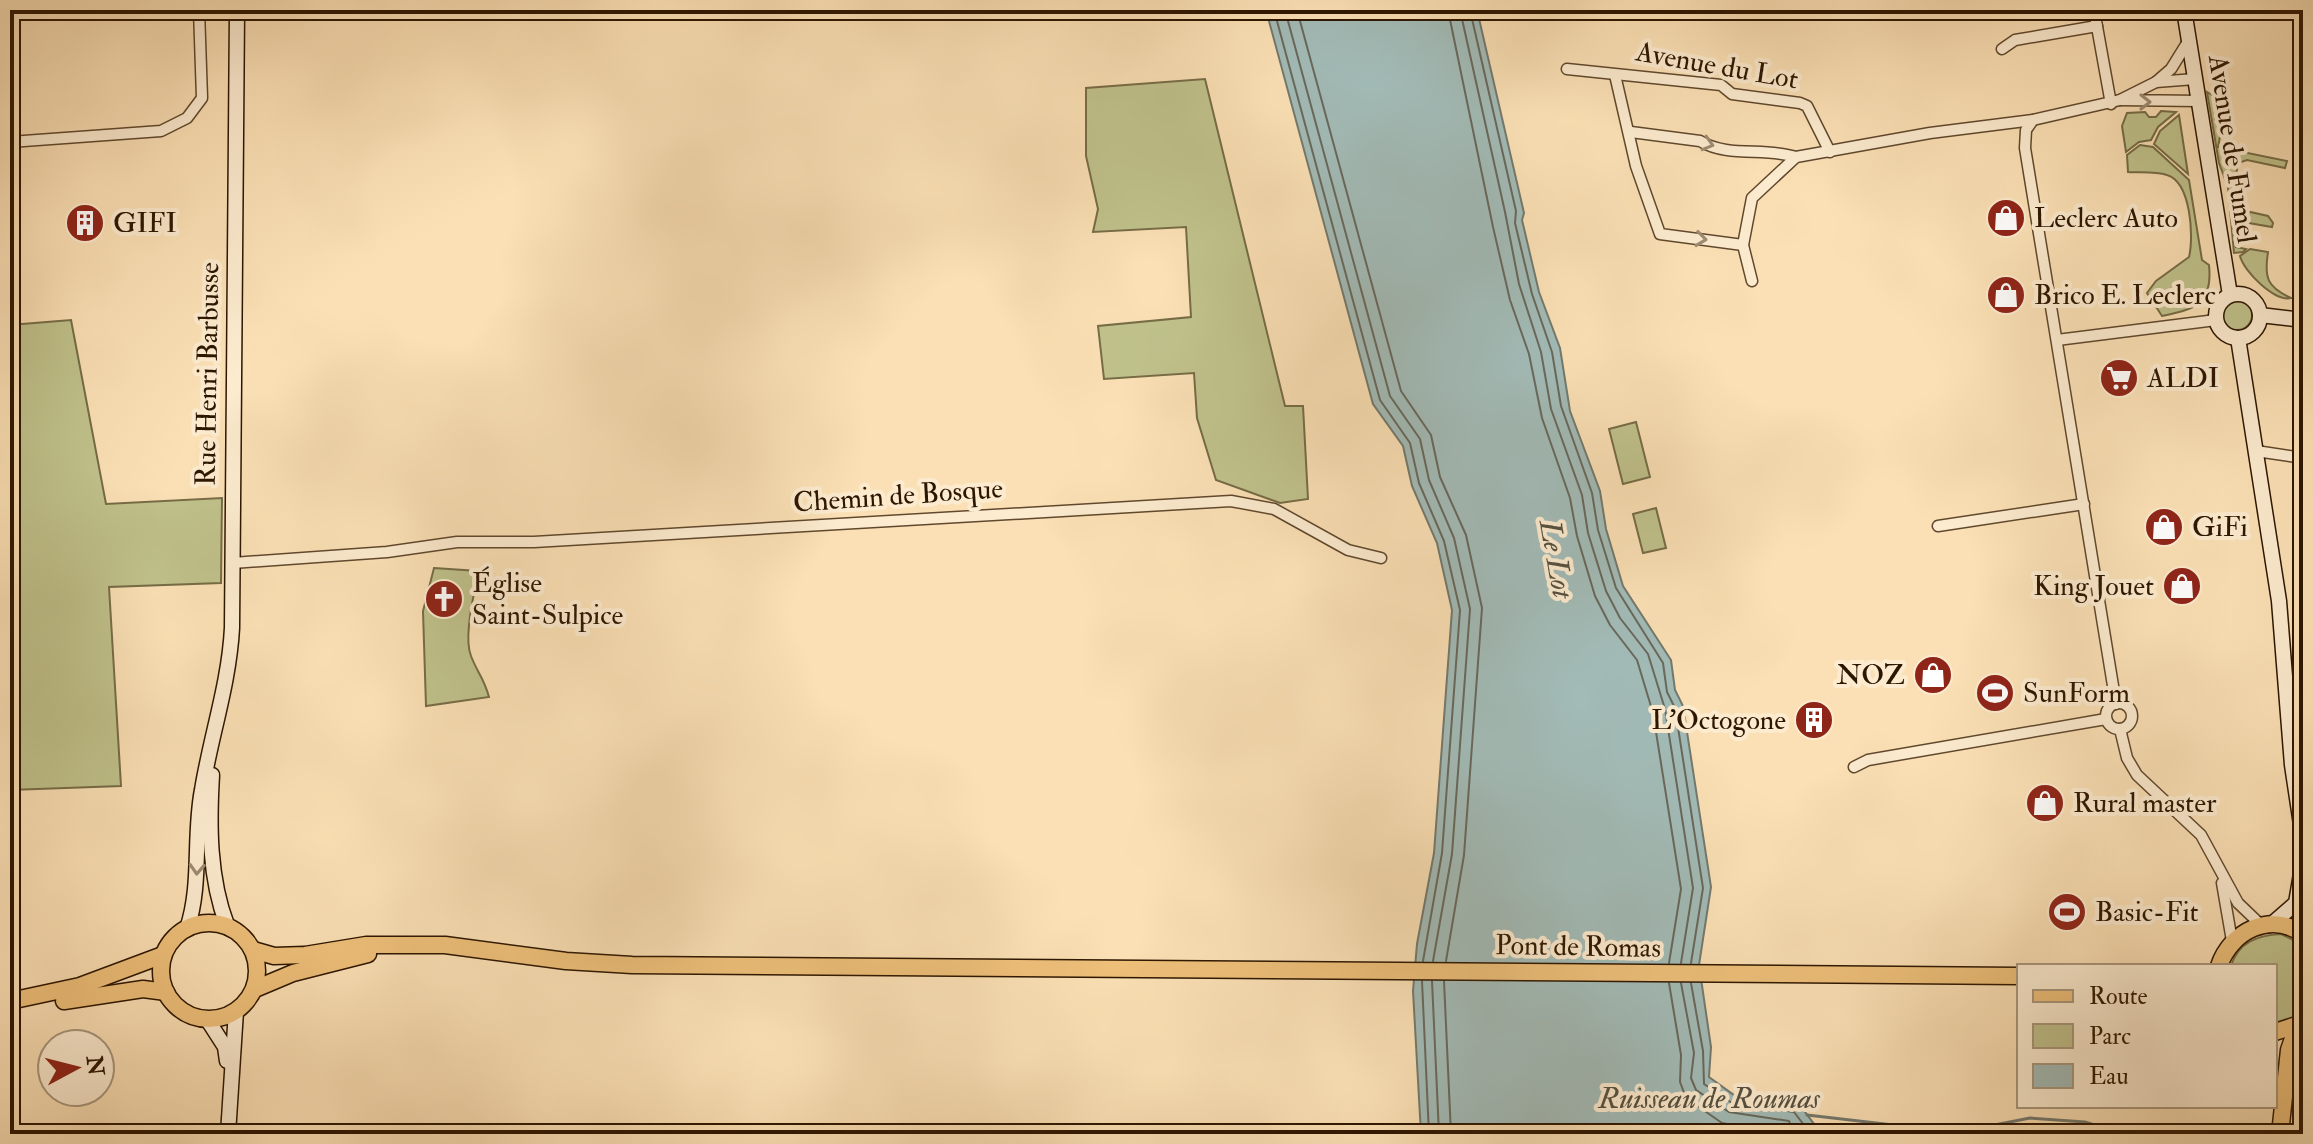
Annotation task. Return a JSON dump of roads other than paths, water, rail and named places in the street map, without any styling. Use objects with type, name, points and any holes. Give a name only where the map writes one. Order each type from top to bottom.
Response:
[{"type":"main road","name":"Rue Henri Barbusse","points":[[187,929],[195,901],[202,790],[229,673],[233,563],[237,10]]},
{"type":"main road","name":"Avenue de Fumel","points":[[2184,10],[2230,295]]},
{"type":"main road","points":[[2230,295],[2250,297],[2260,315],[2256,328],[2238,338],[2221,331],[2216,320],[2218,305],[2230,295]]},
{"type":"main road","points":[[2260,315],[2303,320]]},
{"type":"main road","points":[[2238,338],[2279,601],[2292,765],[2303,838]]},
{"type":"main road","name":"Rue Henri Barbusse","points":[[215,737],[211,839],[218,901],[227,925]]},
{"type":"main road","points":[[2219,964],[2232,941],[2267,924],[2296,903],[2302,884],[2303,862]]},
{"type":"main road","points":[[255,989],[258,968],[253,950],[241,934],[227,925],[205,923],[187,929],[172,940],[163,955],[161,977],[166,992],[177,1007],[207,1019],[236,1011],[255,989],[293,973],[412,945]]},
{"type":"main road","points":[[2267,924],[2303,934]]},
{"type":"main road","points":[[253,950],[274,956],[305,955],[366,945],[412,945]]},
{"type":"main road","name":"Pont de Romas","points":[[412,945],[484,948],[566,961],[632,965],[2017,976]]},
{"type":"main road","points":[[10,1002],[80,986],[163,955]]},
{"type":"main road","points":[[10,1002],[63,1002],[143,989],[166,992]]},
{"type":"main road","points":[[228,1134],[236,1011]]},
{"type":"main road","points":[[207,1019],[225,1047],[230,1081]]},
{"type":"main road","points":[[2277,1031],[2300,1025]]},
{"type":"main road","points":[[2279,1134],[2289,1050],[2300,1025]]},
{"type":"main road","points":[[2275,1108],[2279,1134]]},
{"type":"street","points":[[10,142],[161,131],[187,118],[197,108],[203,88],[199,10]]},
{"type":"street","points":[[2094,10],[2116,102]]},
{"type":"street","points":[[2002,49],[2015,40],[2097,26]]},
{"type":"street","points":[[2116,102],[2156,82],[2171,69],[2189,40]]},
{"type":"street","name":"Avenue du Lot","points":[[1567,69],[1721,85],[1732,94],[1800,103],[1807,106],[1830,152]]},
{"type":"street","name":"Avenue du Lot","points":[[1615,75],[1631,132],[1636,166],[1660,234],[1743,245]]},
{"type":"street","points":[[2156,82],[2195,79]]},
{"type":"street","points":[[1631,132],[1796,157],[1930,133],[2033,120],[2116,102],[2199,101]]},
{"type":"street","points":[[2033,120],[2026,130],[2025,148],[2116,704]]},
{"type":"street","points":[[1752,281],[1743,245],[1752,198],[1796,157]]},
{"type":"street","points":[[2057,340],[2216,320]]},
{"type":"street","points":[[2256,451],[2303,458]]},
{"type":"street","name":"Chemin de Bosque","points":[[233,563],[457,542],[534,542],[1231,501],[1274,509],[1348,550],[1381,558]]},
{"type":"street","points":[[1938,526],[2084,504]]},
{"type":"street","points":[[2116,704],[2128,707],[2132,715],[2127,726],[2120,729],[2113,728],[2106,719],[2109,708],[2116,704]]},
{"type":"street","points":[[1854,767],[1893,755],[2106,719]]},
{"type":"street","points":[[2120,729],[2127,758],[2137,775],[2201,835],[2238,903],[2267,924]]},
{"type":"street","points":[[2220,874],[2232,941]]},
{"type":"water","name":"Le Lot","points":[[1266,10],[1477,10],[1539,292],[1560,348],[1570,411],[1600,491],[1606,529],[1623,586],[1671,660],[1675,690],[1683,706],[1711,887],[1699,965],[1711,1047],[1709,1077],[1734,1095],[1799,1104],[1814,1124],[1811,1134],[1421,1134],[1413,991],[1417,944],[1434,853],[1452,610],[1437,543],[1412,486],[1403,446],[1373,404]]},
{"type":"waterway","name":"Ruisseau de Roumas","points":[[1807,1115],[1928,1129],[1969,1130],[2030,1118],[2085,1122],[2123,1134]]},
{"type":"place","name":"Leclerc Auto","points":[[2006,218]]},
{"type":"place","name":"GIFI","points":[[85,223]]},
{"type":"place","name":"Brico E. Leclerc","points":[[2006,295]]},
{"type":"place","name":"ALDI","points":[[2119,378]]},
{"type":"place","name":"GiFi","points":[[2164,527]]},
{"type":"place","name":"King Jouet","points":[[2182,586]]},
{"type":"place","name":"Église Saint-Sulpice","points":[[444,599]]},
{"type":"place","name":"NOZ","points":[[1933,675]]},
{"type":"place","name":"SunForm","points":[[1995,693]]},
{"type":"place","name":"L'Octogone","points":[[1814,720]]},
{"type":"place","name":"Rural master","points":[[2045,803]]},
{"type":"place","name":"Basic-Fit","points":[[2067,912]]}]
